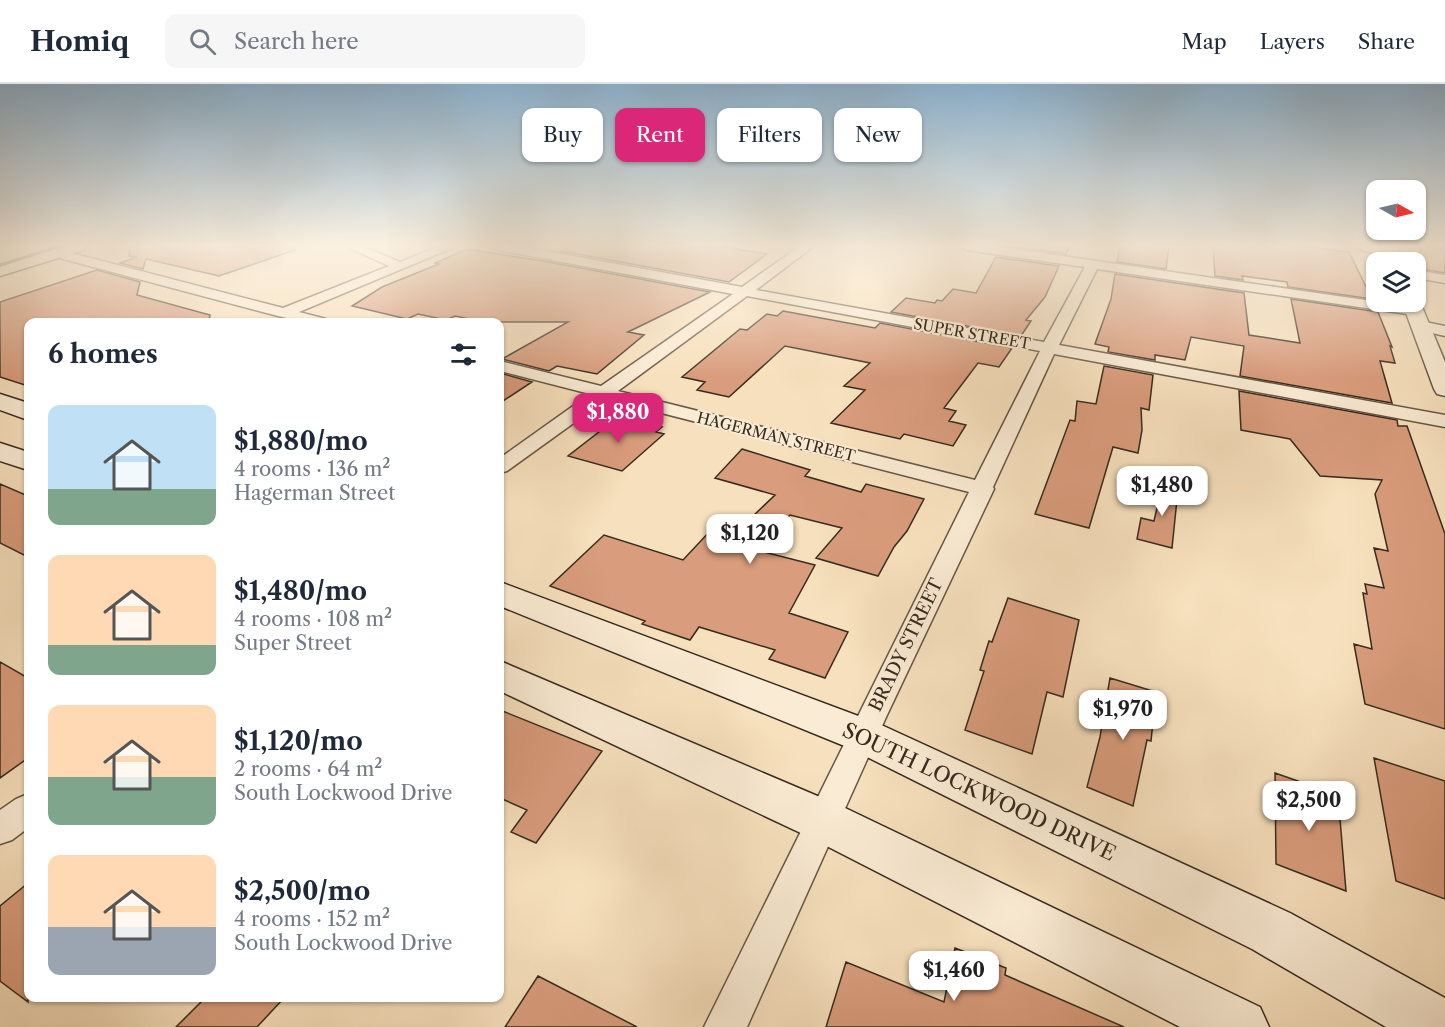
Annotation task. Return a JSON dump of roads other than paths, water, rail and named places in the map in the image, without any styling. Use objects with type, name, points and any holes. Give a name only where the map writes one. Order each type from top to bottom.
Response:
[{"type":"main road","points":[[0,401],[24,410]]},
{"type":"main road","points":[[0,451],[24,460]]},
{"type":"main road","name":"SOUTH LOCKWOOD DRIVE","points":[[504,595],[862,735],[1271,931],[1441,1027]]},
{"type":"main road","points":[[504,677],[824,821],[1240,1027]]},
{"type":"street","points":[[196,290],[304,318]]},
{"type":"street","points":[[283,313],[340,290]]},
{"type":"street","name":"SUPER STREET","points":[[729,290],[1445,422]]},
{"type":"street","points":[[504,464],[749,290]]},
{"type":"street","name":"BRADY STREET","points":[[725,1027],[824,821],[862,735],[983,489],[1049,348],[1080,290]]},
{"type":"street","points":[[1261,290],[1415,313],[1445,331]]},
{"type":"street","points":[[1415,313],[1445,389]]},
{"type":"street","name":"HAGERMAN STREET","points":[[504,367],[983,489]]},
{"type":"street","points":[[0,829],[24,812]]}]
